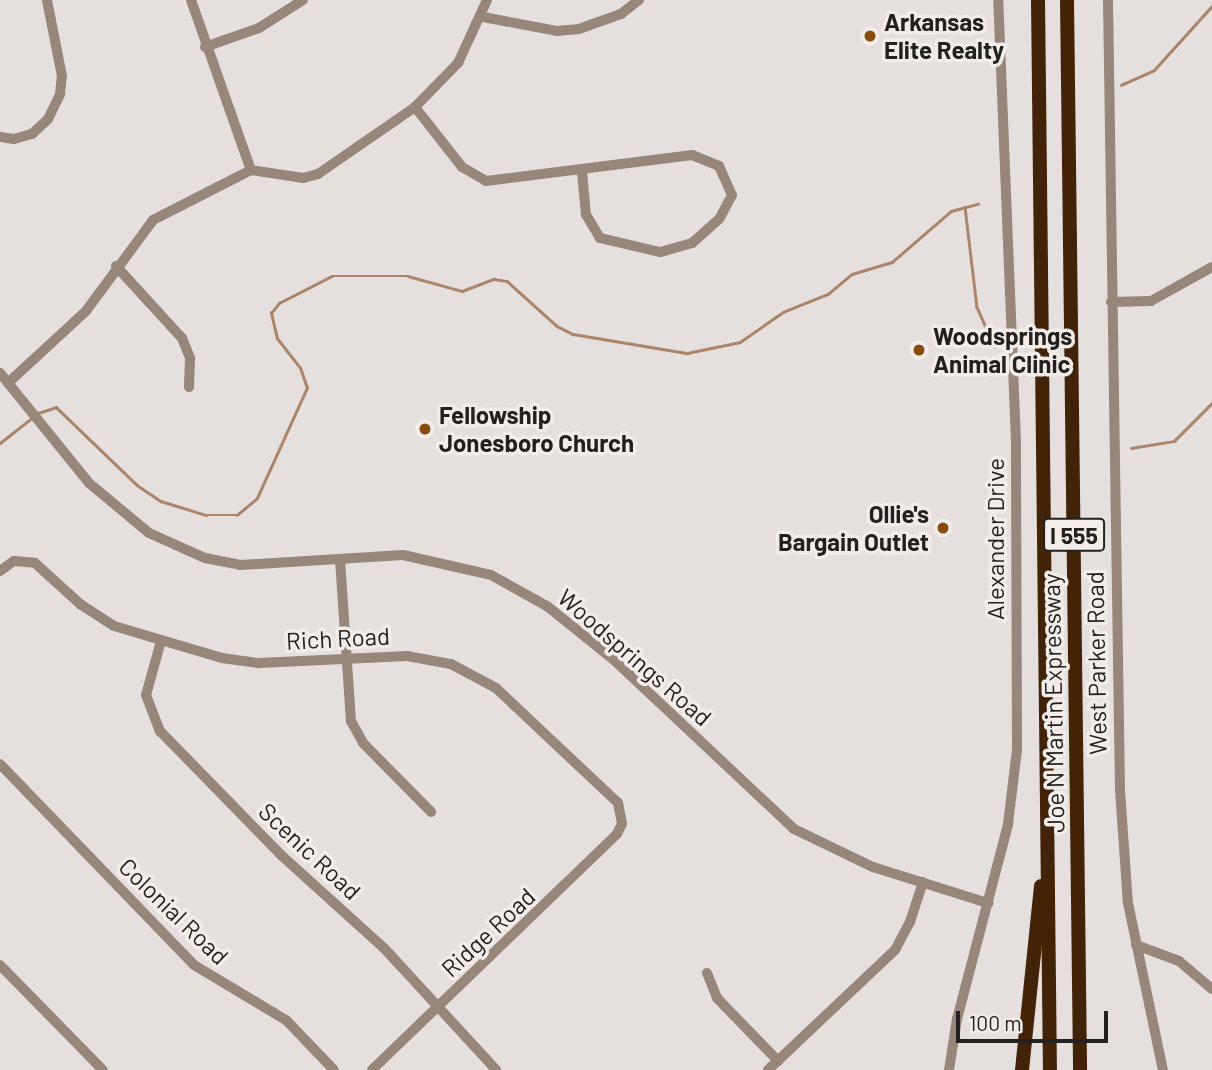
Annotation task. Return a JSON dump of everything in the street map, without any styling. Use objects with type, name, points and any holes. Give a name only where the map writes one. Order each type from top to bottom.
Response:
[{"type":"highway","name":"Joe N Martin Expressway","points":[[1038,0],[1050,1070]]},
{"type":"highway","name":"Joe N Martin Expressway","points":[[1067,0],[1080,1070]]},
{"type":"highway","points":[[1022,1070],[1048,815]]},
{"type":"street","points":[[0,137],[32,134],[48,119],[60,94],[62,76],[47,0]]},
{"type":"street","points":[[191,0],[205,47],[251,170]]},
{"type":"street","points":[[205,47],[259,28],[303,0]]},
{"type":"street","points":[[8,383],[86,311],[116,266],[153,220],[251,170],[303,178],[318,174],[415,107],[458,63],[482,17],[486,0]]},
{"type":"street","points":[[482,17],[557,31],[579,29],[621,14],[639,0]]},
{"type":"street","name":"Alexander Drive","points":[[949,1070],[1010,812],[1017,750],[1016,442],[998,0]]},
{"type":"street","name":"West Parker Road","points":[[1108,0],[1120,790],[1128,903],[1163,1070]]},
{"type":"street","points":[[415,107],[472,176],[486,181],[582,172],[692,155],[719,166],[732,195],[719,219],[692,243],[660,252],[600,238],[586,215],[582,172]]},
{"type":"street","points":[[116,266],[182,338],[190,358],[189,387]]},
{"type":"street","points":[[1111,302],[1151,302],[1212,267]]},
{"type":"street","name":"Woodsprings Road","points":[[0,373],[89,483],[127,519],[205,558],[261,566],[404,555],[438,560],[491,575],[516,587],[614,659],[794,829],[873,867],[988,902]]},
{"type":"street","name":"Rich Road","points":[[0,571],[21,560],[38,564],[105,621],[161,641],[259,663],[417,656],[470,671],[496,688],[614,798],[622,817]]},
{"type":"street","points":[[340,561],[345,658],[356,732],[432,812]]},
{"type":"street","name":"Scenic Road","points":[[161,641],[146,695],[160,731],[281,855],[384,948],[496,1070]]},
{"type":"street","name":"Colonial Road","points":[[0,764],[194,965],[286,1020],[334,1070]]},
{"type":"street","name":"Ridge Road","points":[[372,1070],[572,883],[617,834],[622,817]]},
{"type":"street","points":[[768,1070],[895,950],[910,922],[923,883]]},
{"type":"street","points":[[1136,945],[1179,961],[1212,989]]},
{"type":"street","points":[[0,964],[103,1070]]},
{"type":"street","points":[[707,973],[717,998],[778,1062]]},
{"type":"waterway","points":[[1121,85],[1154,70],[1212,6]]},
{"type":"waterway","points":[[38,413],[56,407],[137,485],[161,501],[206,515],[237,515],[257,498],[307,388],[300,368],[277,339],[271,313],[279,303],[332,276],[408,276],[462,291],[494,279],[507,281],[557,326],[573,334],[687,353],[740,342],[783,312],[828,294],[852,274],[892,262],[951,211],[978,204]]},
{"type":"waterway","points":[[965,207],[977,307],[994,346]]},
{"type":"waterway","points":[[1131,448],[1174,441],[1212,403]]},
{"type":"waterway","points":[[0,443],[33,417]]},
{"type":"place","name":"Arkansas Elite Realty","points":[[870,36]]},
{"type":"place","name":"Woodsprings Animal Clinic","points":[[919,350]]},
{"type":"place","name":"Fellowship Jonesboro Church","points":[[425,429]]},
{"type":"place","name":"Ollie's Bargain Outlet","points":[[943,528]]}]
